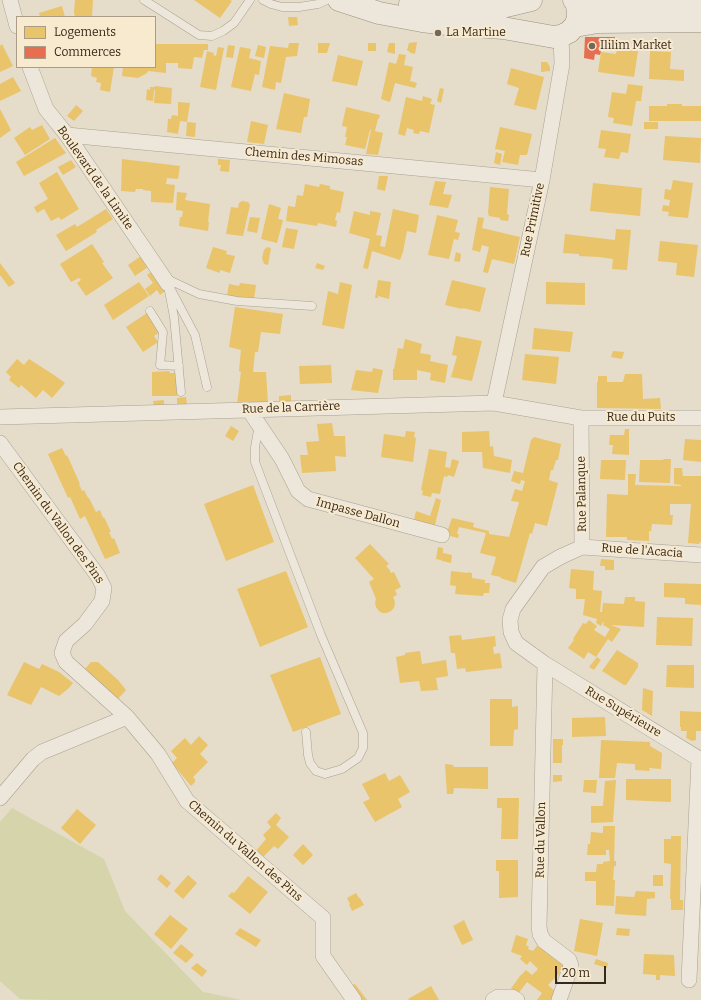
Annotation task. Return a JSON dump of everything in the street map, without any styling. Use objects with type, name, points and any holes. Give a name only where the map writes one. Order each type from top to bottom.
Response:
[{"type":"street","points":[[10,0],[16,22]]},
{"type":"street","points":[[339,0],[379,14],[422,22],[561,33],[598,22],[696,18]]},
{"type":"street","points":[[389,0],[422,6],[463,10],[502,7],[531,0]]},
{"type":"street","points":[[537,0],[533,6],[532,15],[534,24],[540,31],[561,33],[578,18],[578,10],[575,1],[602,4],[701,1]]},
{"type":"street","name":"Rue Primitive","points":[[494,403],[542,180],[562,64],[561,33]]},
{"type":"street","name":"Boulevard de la Limite","points":[[30,68],[46,109],[67,135],[165,280]]},
{"type":"street","name":"Chemin des Mimosas","points":[[67,135],[542,180]]},
{"type":"street","name":"Rue de la Carrière","points":[[0,417],[494,403],[581,418]]},
{"type":"street","name":"Impasse Dallon","points":[[250,410],[282,459],[298,491],[308,499],[442,536]]},
{"type":"street","name":"Rue du Puits","points":[[581,418],[701,418]]},
{"type":"street","name":"Rue Palanque","points":[[545,664],[516,643],[511,632],[510,620],[513,609],[544,567],[560,557],[582,547],[581,418]]},
{"type":"street","name":"Chemin du Vallon des Pins","points":[[0,443],[98,576],[104,588],[102,601],[85,624],[66,641],[62,653],[66,662],[127,717],[158,754],[187,801],[323,918],[323,956],[354,1000]]},
{"type":"street","name":"Rue de l'Acacia","points":[[582,547],[701,555]]},
{"type":"street","name":"Rue Supérieure","points":[[545,664],[700,759]]},
{"type":"street","name":"Rue du Vallon","points":[[545,664],[539,926],[540,934],[544,941],[569,960],[571,966],[559,1000]]},
{"type":"street","points":[[0,798],[33,759],[42,752],[127,717]]},
{"type":"street","points":[[689,980],[700,759]]},
{"type":"street","points":[[493,1000],[498,997],[512,997],[518,1000]]},
{"type":"lane","points":[[144,0],[198,35],[212,36],[223,31],[234,23],[250,0]]},
{"type":"lane","points":[[262,0],[282,8],[318,4],[327,0]]},
{"type":"lane","points":[[165,280],[199,294],[237,301],[312,306]]},
{"type":"lane","points":[[165,280],[174,317],[181,392]]},
{"type":"lane","points":[[165,280],[195,335],[207,387]]},
{"type":"lane","points":[[150,311],[163,332],[160,364],[179,366]]},
{"type":"lane","points":[[259,424],[255,447],[255,462],[322,635],[363,733],[363,748],[358,758],[342,769],[325,774],[316,771],[310,763],[306,732]]},
{"type":"green space","points":[[12,808],[104,859],[125,911],[203,992],[242,1000],[20,999],[0,981],[0,822]]},
{"type":"building: Logements","points":[[75,0],[93,0],[92,16],[75,16]]},
{"type":"building: Logements","points":[[194,0],[230,0],[232,1],[220,18]]},
{"type":"building: Logements","points":[[62,6],[65,16],[40,16],[39,13]]},
{"type":"building: Logements","points":[[288,17],[297,17],[298,25],[289,26]]},
{"type":"building: Logements","points":[[417,42],[415,54],[407,50],[409,43]]},
{"type":"building: Logements","points":[[289,43],[299,43],[297,56],[286,57],[281,83],[276,82],[275,90],[262,87],[270,46],[288,48]]},
{"type":"building: Logements","points":[[318,43],[330,43],[327,53],[318,53]]},
{"type":"building: Logements","points":[[368,43],[376,43],[376,51],[368,51]]},
{"type":"building: Logements","points":[[389,43],[395,43],[395,54],[387,52]]},
{"type":"building: Logements","points":[[2,44],[13,66],[0,72],[0,46]]},
{"type":"building: Logements","points":[[156,44],[208,44],[208,50],[204,50],[202,58],[194,57],[192,69],[178,68],[178,63],[166,63],[166,73],[148,71],[138,78],[122,76],[123,68],[156,68]]},
{"type":"building: Logements","points":[[228,45],[235,46],[233,58],[226,57]]},
{"type":"building: Logements","points":[[258,45],[266,47],[264,58],[255,56]]},
{"type":"building: Logements","points":[[218,47],[224,48],[216,90],[200,87],[207,51],[214,53],[213,55],[216,56]]},
{"type":"building: Logements","points":[[240,47],[251,49],[249,58],[261,61],[259,75],[255,74],[251,91],[231,87]]},
{"type":"building: Logements","points":[[617,48],[638,51],[634,77],[598,72],[601,52],[616,54]]},
{"type":"building: Logements","points":[[650,51],[671,52],[670,69],[684,70],[684,81],[649,79]]},
{"type":"building: Logements","points":[[399,54],[406,55],[404,65],[413,67],[410,81],[417,83],[415,88],[395,83],[390,102],[381,99],[389,62],[396,64]]},
{"type":"building: Logements","points":[[338,55],[363,61],[357,86],[332,81]]},
{"type":"building: Logements","points":[[541,62],[547,62],[550,67],[550,71],[541,72]]},
{"type":"building: Logements","points":[[92,68],[114,68],[110,92],[100,90],[101,83],[96,82],[97,78],[91,76]]},
{"type":"building: Logements","points":[[511,68],[544,77],[536,110],[514,105],[519,88],[507,84]]},
{"type":"building: Logements","points":[[13,77],[21,91],[0,101],[0,84]]},
{"type":"building: Logements","points":[[628,84],[643,86],[641,101],[636,101],[632,126],[613,123],[614,118],[608,117],[612,92],[626,94]]},
{"type":"building: Logements","points":[[155,86],[172,88],[171,104],[154,103],[155,90],[153,101],[146,100],[147,89],[150,90],[150,87]]},
{"type":"building: Logements","points":[[440,88],[444,89],[441,103],[437,101]]},
{"type":"building: Logements","points":[[284,93],[310,99],[307,117],[304,117],[301,133],[276,129]]},
{"type":"building: Logements","points":[[423,96],[432,99],[430,104],[435,105],[429,133],[420,131],[419,134],[413,133],[414,130],[407,128],[405,136],[398,134],[406,97],[422,101]]},
{"type":"building: Logements","points":[[178,102],[190,103],[187,122],[180,121],[178,134],[167,132],[168,119],[171,119],[172,115],[178,116]]},
{"type":"building: Logements","points":[[667,104],[701,106],[701,121],[649,121],[649,106],[667,106]]},
{"type":"building: Logements","points":[[76,105],[83,111],[74,121],[67,116]]},
{"type":"building: Logements","points":[[346,107],[380,115],[375,131],[383,133],[378,155],[366,154],[371,130],[365,149],[345,145],[347,127],[342,126]]},
{"type":"building: Logements","points":[[0,109],[11,130],[0,138]]},
{"type":"building: Logements","points":[[251,121],[268,125],[264,144],[247,142]]},
{"type":"building: Logements","points":[[187,122],[196,123],[195,137],[186,136]]},
{"type":"building: Logements","points":[[644,122],[658,122],[658,129],[644,129]]},
{"type":"building: Logements","points":[[42,125],[50,139],[25,155],[14,138],[30,127],[32,130]]},
{"type":"building: Logements","points":[[500,127],[532,134],[527,155],[520,155],[518,165],[502,162],[505,151],[495,149]]},
{"type":"building: Logements","points":[[601,130],[631,134],[628,153],[621,152],[619,159],[604,157],[606,149],[598,148]]},
{"type":"building: Logements","points":[[665,136],[701,138],[700,163],[663,160]]},
{"type":"building: Logements","points":[[55,138],[66,153],[24,176],[16,162]]},
{"type":"building: Logements","points":[[496,152],[502,154],[500,165],[494,163]]},
{"type":"building: Logements","points":[[122,159],[180,166],[178,179],[167,178],[166,184],[175,185],[173,203],[151,202],[151,191],[143,189],[136,189],[135,192],[121,191]]},
{"type":"building: Logements","points":[[218,159],[230,160],[229,172],[220,171],[221,165],[218,165]]},
{"type":"building: Logements","points":[[71,160],[76,167],[63,175],[58,167]]},
{"type":"building: Logements","points":[[57,172],[79,209],[61,220],[59,217],[51,221],[44,209],[37,213],[34,207],[48,199],[39,183]]},
{"type":"building: Logements","points":[[379,176],[388,176],[385,191],[377,189]]},
{"type":"building: Logements","points":[[673,180],[693,183],[688,218],[668,216],[669,212],[662,211],[663,205],[669,206],[670,200],[664,199],[665,189],[671,190]]},
{"type":"building: Logements","points":[[435,181],[446,182],[443,194],[452,195],[448,208],[429,205]]},
{"type":"building: Logements","points":[[593,183],[642,188],[640,216],[590,211]]},
{"type":"building: Logements","points":[[305,184],[319,187],[320,184],[330,186],[330,189],[344,192],[340,213],[337,212],[335,220],[337,221],[336,227],[318,223],[317,226],[286,221],[288,206],[295,207],[297,195],[303,196]]},
{"type":"building: Logements","points":[[490,187],[509,189],[507,214],[509,215],[508,221],[489,216]]},
{"type":"building: Logements","points":[[177,192],[187,193],[185,200],[210,204],[208,231],[179,226],[180,217],[182,217],[183,211],[176,210]]},
{"type":"building: Logements","points":[[242,201],[248,202],[250,205],[243,236],[226,234],[231,207],[238,208],[239,203]]},
{"type":"building: Logements","points":[[269,204],[281,208],[278,219],[283,220],[277,243],[261,239]]},
{"type":"building: Logements","points":[[106,209],[113,219],[96,230],[97,232],[66,251],[56,235],[75,224],[77,227]]},
{"type":"building: Logements","points":[[393,209],[419,215],[416,233],[407,231],[400,260],[372,251],[368,269],[363,268],[370,239],[349,233],[354,211],[370,215],[370,211],[381,213],[376,235],[382,236],[380,246],[385,247]]},
{"type":"building: Logements","points":[[437,215],[458,220],[455,232],[460,233],[458,240],[454,239],[449,259],[428,255]]},
{"type":"building: Logements","points":[[250,217],[260,218],[257,233],[247,231]]},
{"type":"building: Logements","points":[[478,217],[484,218],[482,228],[520,237],[514,264],[492,259],[488,273],[483,272],[489,247],[482,245],[480,252],[472,250]]},
{"type":"building: Logements","points":[[286,228],[298,230],[294,249],[282,247]]},
{"type":"building: Logements","points":[[616,229],[631,230],[627,270],[612,269],[613,259],[563,253],[565,234],[615,240]]},
{"type":"building: Logements","points":[[660,241],[698,245],[694,277],[676,275],[677,263],[658,261]]},
{"type":"building: Logements","points":[[92,244],[104,262],[102,263],[113,278],[86,296],[77,283],[81,280],[79,278],[71,282],[60,264]]},
{"type":"building: Logements","points":[[213,247],[227,251],[226,254],[235,256],[230,273],[220,270],[220,273],[206,268]]},
{"type":"building: Logements","points":[[267,247],[271,248],[268,265],[264,264],[262,258],[264,250]]},
{"type":"building: Logements","points":[[456,252],[461,254],[460,262],[454,261]]},
{"type":"building: Logements","points":[[141,256],[148,267],[135,276],[128,265]]},
{"type":"building: Logements","points":[[0,263],[15,283],[9,287],[0,275]]},
{"type":"building: Logements","points":[[317,263],[325,266],[323,270],[315,268]]},
{"type":"building: Logements","points":[[151,272],[165,291],[160,295],[157,290],[150,296],[145,289],[153,283],[147,275]]},
{"type":"building: Logements","points":[[378,280],[391,282],[389,299],[378,296],[378,298],[375,298]]},
{"type":"building: Logements","points":[[452,280],[486,288],[480,312],[445,305]]},
{"type":"building: Logements","points":[[139,282],[149,296],[113,320],[104,305]]},
{"type":"building: Logements","points":[[340,282],[352,285],[344,329],[322,325],[328,291],[338,294]]},
{"type":"building: Logements","points":[[546,282],[585,283],[585,305],[546,304]]},
{"type":"building: Logements","points":[[240,283],[256,285],[254,299],[227,296],[229,284],[239,286]]},
{"type":"building: Logements","points":[[235,307],[283,314],[280,334],[261,332],[258,352],[255,352],[253,372],[266,372],[268,403],[237,404],[241,372],[239,371],[241,350],[229,347]]},
{"type":"building: Logements","points":[[147,313],[160,332],[154,336],[158,342],[143,352],[126,327]]},
{"type":"building: Logements","points":[[534,328],[573,332],[570,352],[532,349]]},
{"type":"building: Logements","points":[[456,336],[482,341],[472,381],[451,377],[457,356],[452,355]]},
{"type":"building: Logements","points":[[405,339],[422,344],[420,353],[431,355],[430,361],[448,365],[445,383],[430,380],[431,373],[417,370],[417,380],[393,380],[393,369],[398,348],[403,349]]},
{"type":"building: Logements","points":[[613,351],[624,352],[622,359],[611,357]]},
{"type":"building: Logements","points":[[525,354],[559,357],[556,384],[522,380]]},
{"type":"building: Logements","points":[[17,359],[24,365],[29,359],[65,383],[52,398],[43,390],[36,398],[21,385],[19,388],[9,380],[11,377],[6,372]]},
{"type":"building: Logements","points":[[331,365],[332,383],[300,384],[299,366]]},
{"type":"building: Logements","points":[[373,368],[383,370],[378,393],[351,390],[356,370],[372,372]]},
{"type":"building: Logements","points":[[169,371],[170,373],[177,373],[177,396],[152,396],[152,372]]},
{"type":"building: Logements","points":[[625,374],[642,374],[643,399],[660,398],[661,409],[597,408],[598,376],[607,376],[607,382],[623,382]]},
{"type":"building: Logements","points":[[291,395],[291,402],[279,403],[279,396]]},
{"type":"building: Logements","points":[[186,397],[187,405],[177,405],[177,398]]},
{"type":"building: Logements","points":[[164,400],[164,405],[154,405],[153,401]]},
{"type":"building: Logements","points":[[332,423],[334,436],[345,436],[346,457],[335,456],[336,471],[302,473],[300,455],[308,455],[306,442],[319,441],[317,424]]},
{"type":"building: Logements","points":[[231,426],[239,431],[233,441],[225,436]]},
{"type":"building: Logements","points":[[625,429],[629,429],[629,455],[612,454],[613,445],[609,445],[610,435],[624,435]]},
{"type":"building: Logements","points":[[406,431],[415,432],[414,437],[416,438],[413,462],[381,457],[384,434],[405,437]]},
{"type":"building: Logements","points":[[489,431],[490,447],[493,446],[494,456],[512,460],[510,473],[483,468],[482,452],[462,452],[462,432]]},
{"type":"building: Logements","points":[[534,437],[561,444],[558,460],[556,460],[553,470],[551,470],[549,480],[558,483],[547,526],[535,523],[532,534],[530,533],[516,583],[491,575],[496,557],[480,553],[486,533],[459,527],[457,534],[459,534],[458,538],[446,535],[452,518],[474,523],[473,527],[489,531],[489,534],[509,537],[519,502],[511,501],[515,489],[522,491],[525,481],[521,480],[520,484],[511,481],[514,471],[523,473],[531,440]]},
{"type":"building: Logements","points":[[685,439],[701,440],[701,462],[683,460]]},
{"type":"building: Logements","points":[[62,448],[66,456],[67,455],[82,491],[84,490],[96,512],[100,510],[103,518],[104,517],[111,532],[109,532],[112,539],[114,538],[120,553],[105,559],[85,516],[80,519],[70,497],[68,498],[48,454]]},
{"type":"building: Logements","points":[[429,449],[447,452],[445,467],[450,468],[452,459],[459,461],[454,477],[448,475],[447,477],[444,476],[440,494],[432,493],[431,497],[422,495],[423,491],[421,490]]},
{"type":"building: Logements","points":[[671,459],[670,483],[639,482],[640,460]]},
{"type":"building: Logements","points":[[601,460],[626,460],[625,480],[600,479]]},
{"type":"building: Logements","points":[[674,468],[682,468],[683,476],[701,476],[701,541],[699,544],[688,543],[691,504],[670,504],[670,515],[673,515],[672,525],[652,524],[651,531],[649,531],[649,541],[627,540],[627,537],[606,537],[607,494],[628,495],[628,474],[636,474],[635,485],[681,486],[674,484]]},
{"type":"building: Logements","points":[[253,485],[274,542],[226,561],[204,504]]},
{"type":"building: Logements","points":[[436,498],[441,500],[435,525],[414,520],[416,511],[430,516]]},
{"type":"building: Logements","points":[[370,544],[389,564],[386,566],[391,573],[394,572],[401,587],[395,590],[397,595],[393,597],[395,603],[394,608],[387,613],[382,613],[376,607],[376,599],[369,582],[374,579],[355,558]]},
{"type":"building: Logements","points":[[438,547],[443,548],[443,553],[452,555],[451,563],[436,559]]},
{"type":"building: Logements","points":[[601,559],[614,560],[614,570],[605,570],[605,566],[600,566]]},
{"type":"building: Logements","points":[[571,569],[594,571],[593,590],[602,591],[600,612],[602,612],[603,603],[624,604],[625,597],[635,597],[635,601],[645,602],[644,627],[611,625],[621,629],[612,642],[608,639],[596,657],[588,652],[584,659],[568,648],[583,623],[586,624],[589,620],[597,626],[594,630],[605,637],[610,629],[603,625],[604,622],[601,626],[596,623],[597,619],[583,615],[585,599],[576,599],[576,589],[569,588]]},
{"type":"building: Logements","points":[[286,571],[308,627],[260,647],[237,589]]},
{"type":"building: Logements","points":[[451,571],[472,573],[472,578],[485,580],[485,583],[490,583],[489,593],[484,593],[483,596],[455,594],[456,586],[450,585]]},
{"type":"building: Logements","points":[[664,583],[701,584],[701,605],[685,604],[685,598],[664,597]]},
{"type":"building: Logements","points":[[657,617],[693,618],[692,646],[656,645]]},
{"type":"building: Logements","points":[[461,635],[462,640],[495,636],[496,646],[493,647],[494,654],[500,653],[502,668],[466,672],[465,668],[457,669],[455,653],[451,653],[449,636]]},
{"type":"building: Logements","points":[[617,650],[638,663],[638,667],[626,685],[602,671]]},
{"type":"building: Logements","points":[[420,651],[422,664],[446,660],[448,676],[436,678],[438,690],[421,691],[419,681],[400,683],[396,657],[405,655],[405,653]]},
{"type":"building: Logements","points":[[320,657],[341,714],[293,732],[270,675]]},
{"type":"building: Logements","points":[[597,657],[601,660],[594,670],[589,667]]},
{"type":"building: Logements","points":[[24,662],[39,669],[42,664],[59,672],[73,683],[59,696],[41,687],[31,705],[7,695]]},
{"type":"building: Logements","points":[[91,662],[98,662],[118,680],[126,690],[117,700],[83,671]]},
{"type":"building: Logements","points":[[667,665],[694,665],[694,688],[666,687]]},
{"type":"building: Logements","points":[[643,688],[653,691],[652,716],[642,710]]},
{"type":"building: Logements","points":[[490,699],[512,699],[512,707],[518,706],[518,729],[514,730],[513,746],[490,746]]},
{"type":"building: Logements","points":[[680,711],[701,712],[701,731],[696,731],[696,740],[692,741],[686,738],[687,731],[681,731]]},
{"type":"building: Logements","points":[[605,717],[606,736],[572,737],[572,718]]},
{"type":"building: Logements","points":[[199,736],[208,745],[200,754],[208,762],[193,777],[195,782],[191,786],[172,763],[177,758],[171,751],[185,738],[191,745]]},
{"type":"building: Logements","points":[[553,739],[563,739],[562,763],[553,763]]},
{"type":"building: Logements","points":[[601,740],[650,742],[650,746],[662,753],[661,769],[649,768],[650,771],[635,770],[635,764],[617,763],[615,778],[599,778]]},
{"type":"building: Logements","points":[[445,764],[453,765],[454,767],[488,767],[488,789],[454,788],[453,794],[447,794]]},
{"type":"building: Logements","points":[[385,773],[389,781],[400,775],[410,792],[398,799],[402,807],[375,822],[363,802],[370,799],[362,784]]},
{"type":"building: Logements","points":[[553,775],[562,775],[562,781],[553,782]]},
{"type":"building: Logements","points":[[626,779],[671,779],[671,802],[626,800]]},
{"type":"building: Logements","points":[[584,780],[597,780],[596,793],[583,792]]},
{"type":"building: Logements","points":[[616,780],[613,822],[591,823],[591,806],[603,806],[605,781]]},
{"type":"building: Logements","points":[[497,798],[519,798],[518,839],[501,839],[502,808],[497,808]]},
{"type":"building: Logements","points":[[77,809],[96,825],[80,844],[61,828]]},
{"type":"building: Logements","points":[[276,813],[281,818],[276,825],[289,837],[278,849],[274,846],[262,858],[255,852],[266,839],[263,835],[271,827],[267,822]]},
{"type":"building: Logements","points":[[603,826],[615,826],[614,861],[616,861],[616,866],[614,866],[613,880],[615,880],[614,906],[596,905],[596,881],[585,881],[585,872],[596,872],[597,864],[603,864],[603,862],[610,861],[609,850],[606,850],[606,855],[587,855],[591,832],[603,833]]},
{"type":"building: Logements","points":[[671,836],[681,836],[680,900],[683,900],[683,910],[671,910],[671,864],[664,863],[664,839],[671,839]]},
{"type":"building: Logements","points":[[303,844],[313,855],[303,865],[293,855]]},
{"type":"building: Logements","points":[[496,860],[518,860],[518,897],[499,898],[499,871],[496,871]]},
{"type":"building: Logements","points":[[161,874],[171,883],[167,888],[157,879]]},
{"type":"building: Logements","points":[[188,875],[197,883],[183,899],[174,891]]},
{"type":"building: Logements","points":[[653,875],[663,875],[663,886],[653,886]]},
{"type":"building: Logements","points":[[248,876],[268,892],[250,914],[228,896],[232,892],[234,893]]},
{"type":"building: Logements","points":[[636,891],[655,892],[655,898],[647,899],[646,916],[615,914],[616,896],[634,897]]},
{"type":"building: Logements","points":[[356,893],[364,905],[352,911],[347,898]]},
{"type":"building: Logements","points":[[170,915],[188,929],[171,949],[154,934]]},
{"type":"building: Logements","points":[[580,919],[603,923],[597,956],[574,951]]},
{"type":"building: Logements","points":[[464,920],[473,940],[462,945],[453,926]]},
{"type":"building: Logements","points":[[240,928],[261,940],[256,947],[235,934]]},
{"type":"building: Logements","points":[[617,928],[630,929],[629,936],[616,935]]},
{"type":"building: Logements","points":[[516,935],[528,939],[526,945],[529,947],[528,949],[533,951],[537,946],[560,958],[567,966],[548,985],[557,993],[554,1000],[537,1000],[542,993],[527,982],[518,994],[510,990],[526,970],[532,975],[538,969],[530,961],[527,965],[520,959],[522,956],[511,952]]},
{"type":"building: Logements","points":[[181,944],[194,955],[186,963],[173,953]]},
{"type":"building: Logements","points":[[644,954],[674,955],[675,976],[660,975],[660,980],[656,980],[656,975],[643,974]]},
{"type":"building: Logements","points":[[596,959],[608,963],[607,968],[594,964]]},
{"type":"building: Logements","points":[[197,963],[207,971],[202,977],[191,968]]},
{"type":"building: Logements","points":[[355,984],[367,1000],[359,1000],[349,987]]},
{"type":"building: Logements","points":[[431,986],[439,1000],[408,999]]},
{"type":"building: Commerces","points":[[585,37],[615,37],[614,51],[601,51],[600,55],[595,54],[594,60],[584,58]]},
{"type":"place","name":"La Martine","points":[[438,33]]},
{"type":"place","name":"Ililim Market","points":[[592,46]]}]
